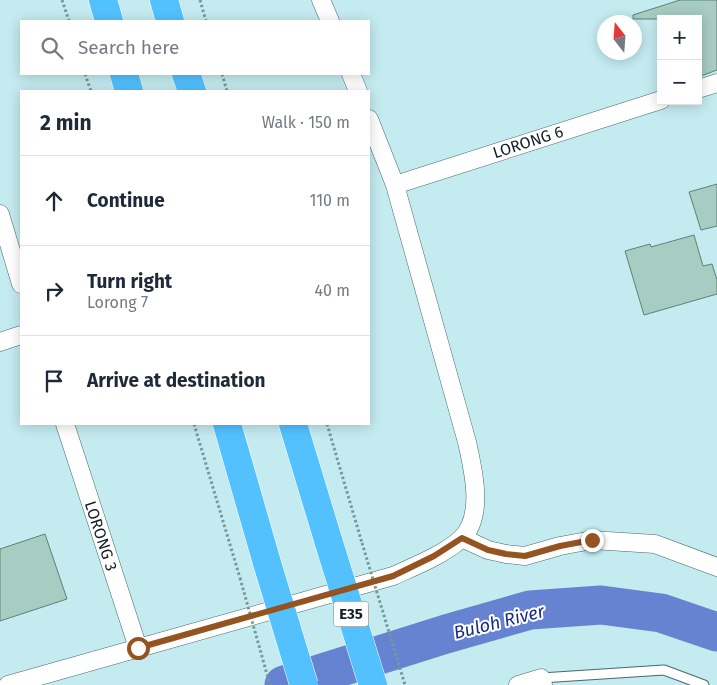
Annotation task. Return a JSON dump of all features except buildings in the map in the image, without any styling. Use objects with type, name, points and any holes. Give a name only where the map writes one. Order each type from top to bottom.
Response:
[{"type":"highway","points":[[103,0],[109,20]]},
{"type":"highway","points":[[164,0],[170,20]]},
{"type":"highway","points":[[124,75],[129,90]]},
{"type":"highway","points":[[186,75],[192,90]]},
{"type":"highway","points":[[226,425],[304,685]]},
{"type":"highway","name":"E35","points":[[293,425],[373,685]]},
{"type":"street","points":[[321,0],[330,20]]},
{"type":"street","points":[[351,75],[358,90]]},
{"type":"street","points":[[702,88],[717,83]]},
{"type":"street","name":"LORONG 6","points":[[395,185],[657,101]]},
{"type":"street","points":[[8,685],[393,576],[434,556],[462,538],[473,520],[476,498],[467,442],[395,185],[370,121]]},
{"type":"street","points":[[0,214],[20,281]]},
{"type":"street","points":[[0,342],[20,335]]},
{"type":"street","name":"LORONG 3","points":[[65,425],[138,648]]},
{"type":"street","points":[[462,538],[488,550],[525,556],[560,546],[592,540],[655,544],[717,567]]},
{"type":"street","points":[[518,685],[542,681]]},
{"type":"lane","points":[[542,681],[664,670],[704,685]]},
{"type":"path","points":[[62,0],[69,20]]},
{"type":"path","points":[[200,0],[206,20]]},
{"type":"path","points":[[85,75],[91,90]]},
{"type":"path","points":[[222,75],[227,90]]},
{"type":"path","points":[[194,425],[270,685]]},
{"type":"path","points":[[327,425],[405,685]]},
{"type":"waterway","name":"Buloh River","points":[[284,685],[446,634],[530,610],[601,605],[661,613],[717,632]]},
{"type":"route","points":[[138,648],[393,576],[434,556],[462,538],[488,550],[525,556],[560,546],[592,540]]}]
